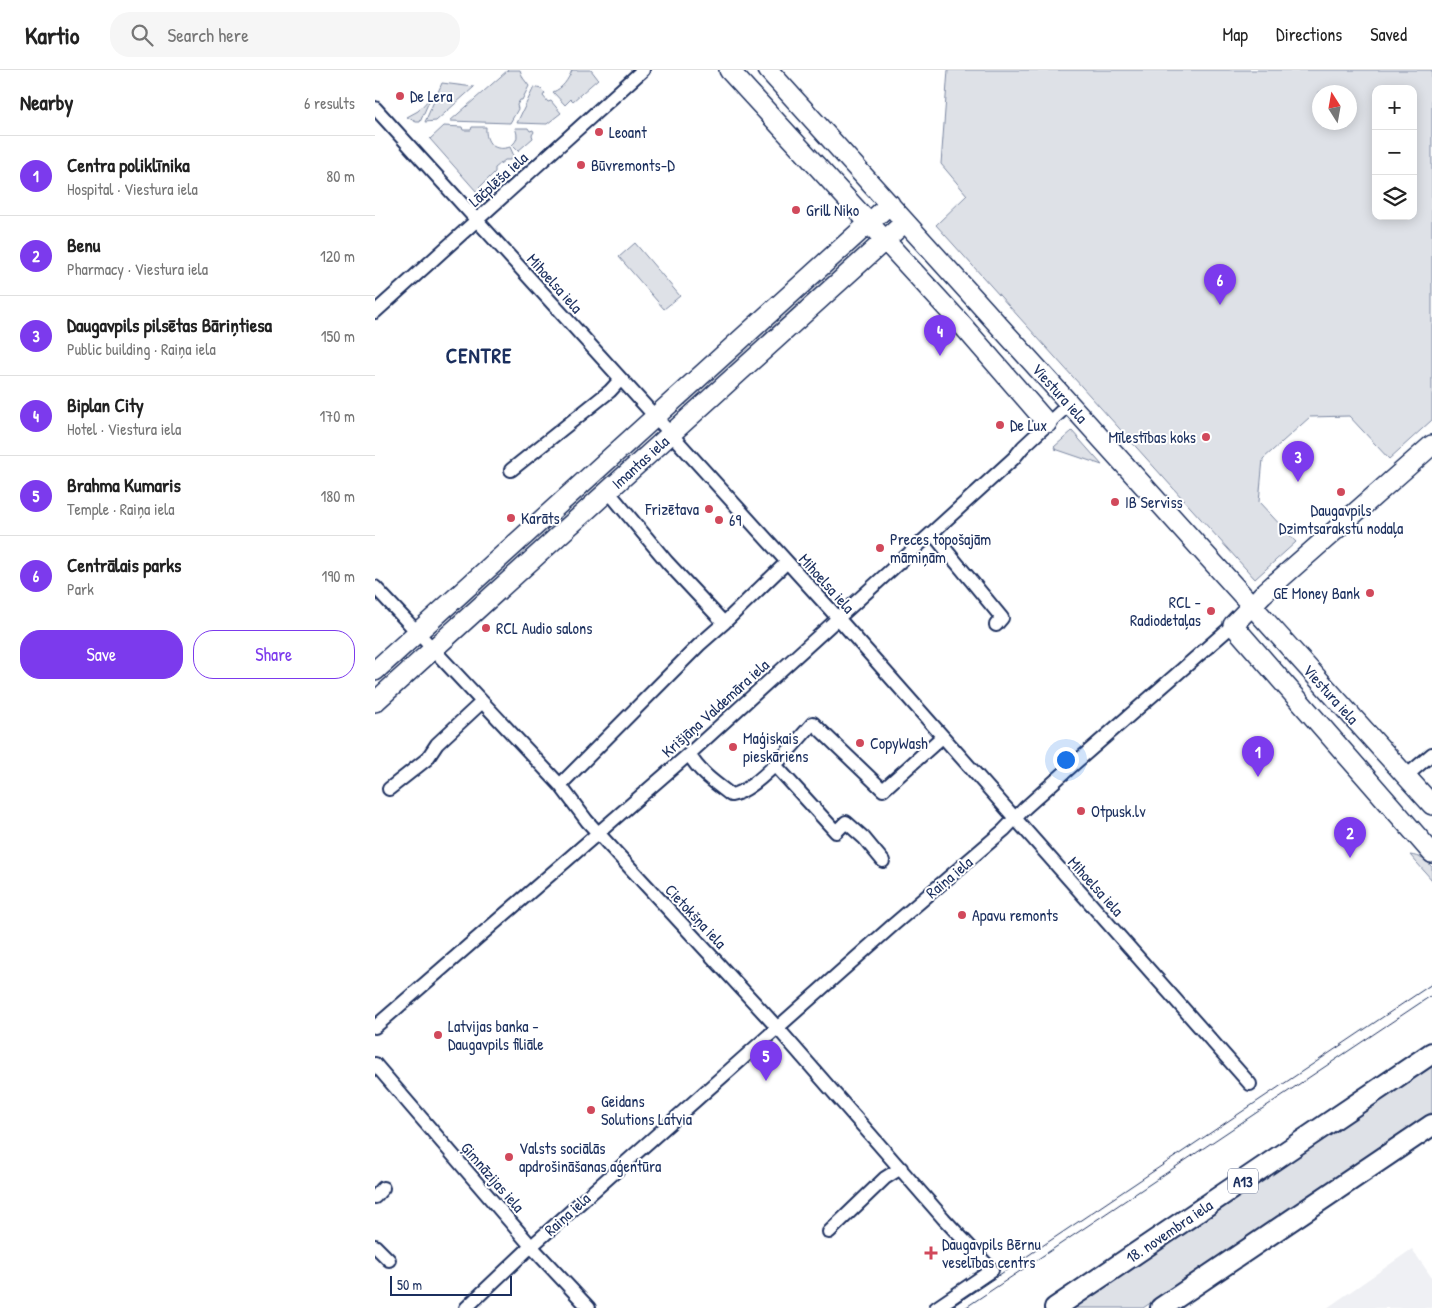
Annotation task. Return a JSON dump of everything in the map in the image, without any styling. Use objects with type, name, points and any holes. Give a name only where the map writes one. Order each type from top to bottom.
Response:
[{"type":"main road","name":"18. novembra iela","points":[[1055,1308],[1432,1053]]},
{"type":"main road","points":[[1161,1308],[1432,1125]]},
{"type":"street","name":"Lāčplēša iela","points":[[375,312],[643,70]]},
{"type":"street","name":"Viestura iela","points":[[729,70],[956,318],[1047,423]]},
{"type":"street","name":"Viestura iela","points":[[768,70],[1432,805]]},
{"type":"street","name":"Mihoelsa iela","points":[[375,108],[838,618],[1250,1084]]},
{"type":"street","name":"Imantas iela","points":[[375,671],[890,204]]},
{"type":"street","name":"Imantas iela","points":[[375,702],[905,222]]},
{"type":"street","points":[[511,470],[610,391],[620,380]]},
{"type":"street","name":"Krišjāņa Valdemāra iela","points":[[375,1027],[689,754],[1014,458],[1047,423],[1069,404]]},
{"type":"street","name":"Raiņa iela","points":[[466,1308],[531,1246],[1015,819],[1074,764],[1233,625],[1432,445]]},
{"type":"street","points":[[608,491],[667,562],[724,622]]},
{"type":"street","points":[[932,533],[1002,618],[996,625]]},
{"type":"street","points":[[560,785],[699,645],[787,562]]},
{"type":"street","name":"Cietokšņa iela","points":[[375,586],[560,785],[597,833],[777,1028],[991,1270],[936,1308]]},
{"type":"street","name":"Viestura iela","points":[[1233,625],[1432,853]]},
{"type":"street","points":[[389,790],[427,759],[437,744],[482,702]]},
{"type":"street","points":[[689,754],[696,765],[717,785],[731,795],[741,793],[775,765],[813,723],[883,790],[942,737]]},
{"type":"street","points":[[1405,777],[1432,754]]},
{"type":"street","points":[[775,765],[836,832],[846,822],[864,838],[883,861]]},
{"type":"street","name":"Ģimnāzijas iela","points":[[375,1064],[531,1246],[589,1308]]},
{"type":"street","points":[[829,1232],[885,1178],[901,1168]]},
{"type":"street","points":[[375,1246],[389,1260]]},
{"type":"shaded area","points":[[508,70],[520,70],[529,86],[522,100],[517,105],[518,109],[510,123],[450,121]]},
{"type":"shaded area","points":[[572,70],[591,70],[598,79],[573,101],[571,99],[565,105],[553,92],[565,83]]},
{"type":"shaded area","points":[[948,70],[1432,70],[1432,420],[1389,459],[1349,416],[1310,417],[1263,459],[1259,502],[1296,542],[1255,579],[936,225],[967,195],[941,164]]},
{"type":"shaded area","points":[[442,83],[474,87],[436,121],[425,122]]},
{"type":"shaded area","points":[[534,87],[541,89],[545,93],[543,96],[548,102],[551,101],[561,113],[547,124],[517,123]]},
{"type":"shaded area","points":[[431,97],[420,122],[407,117],[418,111]]},
{"type":"shaded area","points":[[444,126],[462,127],[463,130],[471,130],[472,127],[486,127],[489,142],[499,148],[510,147],[514,156],[495,168],[495,172],[476,191],[430,139]]},
{"type":"shaded area","points":[[515,128],[528,128],[534,132],[533,138],[518,151],[512,145],[517,137]]},
{"type":"shaded area","points":[[635,243],[680,296],[664,309],[619,257]]},
{"type":"shaded area","points":[[858,244],[862,249],[688,407],[685,404]]},
{"type":"shaded area","points":[[1072,431],[1102,465],[1055,449],[1054,447]]},
{"type":"shaded area","points":[[636,446],[640,451],[454,619],[450,615]]},
{"type":"shaded area","points":[[1410,855],[1422,859],[1432,867],[1432,880]]},
{"type":"shaded area","points":[[1432,1065],[1432,1112],[1143,1308],[1073,1308]]},
{"type":"shaded area","points":[[1412,1249],[1432,1278],[1432,1308],[1327,1308]]},
{"type":"tram line","points":[[950,1308],[1432,984]]},
{"type":"tram line","points":[[965,1308],[1432,995]]},
{"type":"place","name":"De Lera","points":[[400,96]]},
{"type":"place","name":"Leoant","points":[[599,132]]},
{"type":"place","name":"Būvremonts-D","points":[[581,165]]},
{"type":"place","name":"Grill Niko","points":[[796,210]]},
{"type":"place","name":"Centrālais parks","points":[[1220,305]]},
{"type":"place","name":"Biplan City","points":[[940,356]]},
{"type":"place","name":"De Lux","points":[[1000,425]]},
{"type":"place","name":"Mīlestības koks","points":[[1206,437]]},
{"type":"place","name":"Daugavpils pilsētas Bāriņtiesa","points":[[1298,482]]},
{"type":"place","name":"Daugavpils Dzimtsarakstu nodaļa","points":[[1341,492]]},
{"type":"place","name":"IB Serviss","points":[[1115,502]]},
{"type":"place","name":"Frizētava","points":[[709,509]]},
{"type":"place","name":"Karāts","points":[[511,518]]},
{"type":"place","name":"69","points":[[719,520]]},
{"type":"place","name":"Preces topošajām māmiņām","points":[[880,548]]},
{"type":"place","name":"GE Money Bank","points":[[1370,593]]},
{"type":"place","name":"RCL - Radiodetaļas","points":[[1211,611]]},
{"type":"place","name":"RCL Audio salons","points":[[486,628]]},
{"type":"place","name":"CopyWash","points":[[860,743]]},
{"type":"place","name":"Maģiskais pieskāriens","points":[[733,747]]},
{"type":"place","name":"Centra poliklīnika","points":[[1258,777]]},
{"type":"place","name":"Otpusk.lv","points":[[1081,811]]},
{"type":"place","name":"Benu","points":[[1350,858]]},
{"type":"place","name":"Apavu remonts","points":[[962,915]]},
{"type":"place","name":"Latvijas banka - Daugavpils filiāle","points":[[438,1035]]},
{"type":"place","name":"Brahma Kumaris","points":[[766,1081]]},
{"type":"place","name":"Geidans Solutions Latvia","points":[[591,1110]]},
{"type":"place","name":"Valsts sociālās apdrošināšanas aģentūra","points":[[509,1157]]},
{"type":"place","name":"Daugavpils Bērnu veselības centrs","points":[[931,1253]]},
{"type":"district","name":"CENTRE","points":[[479,355]]}]
